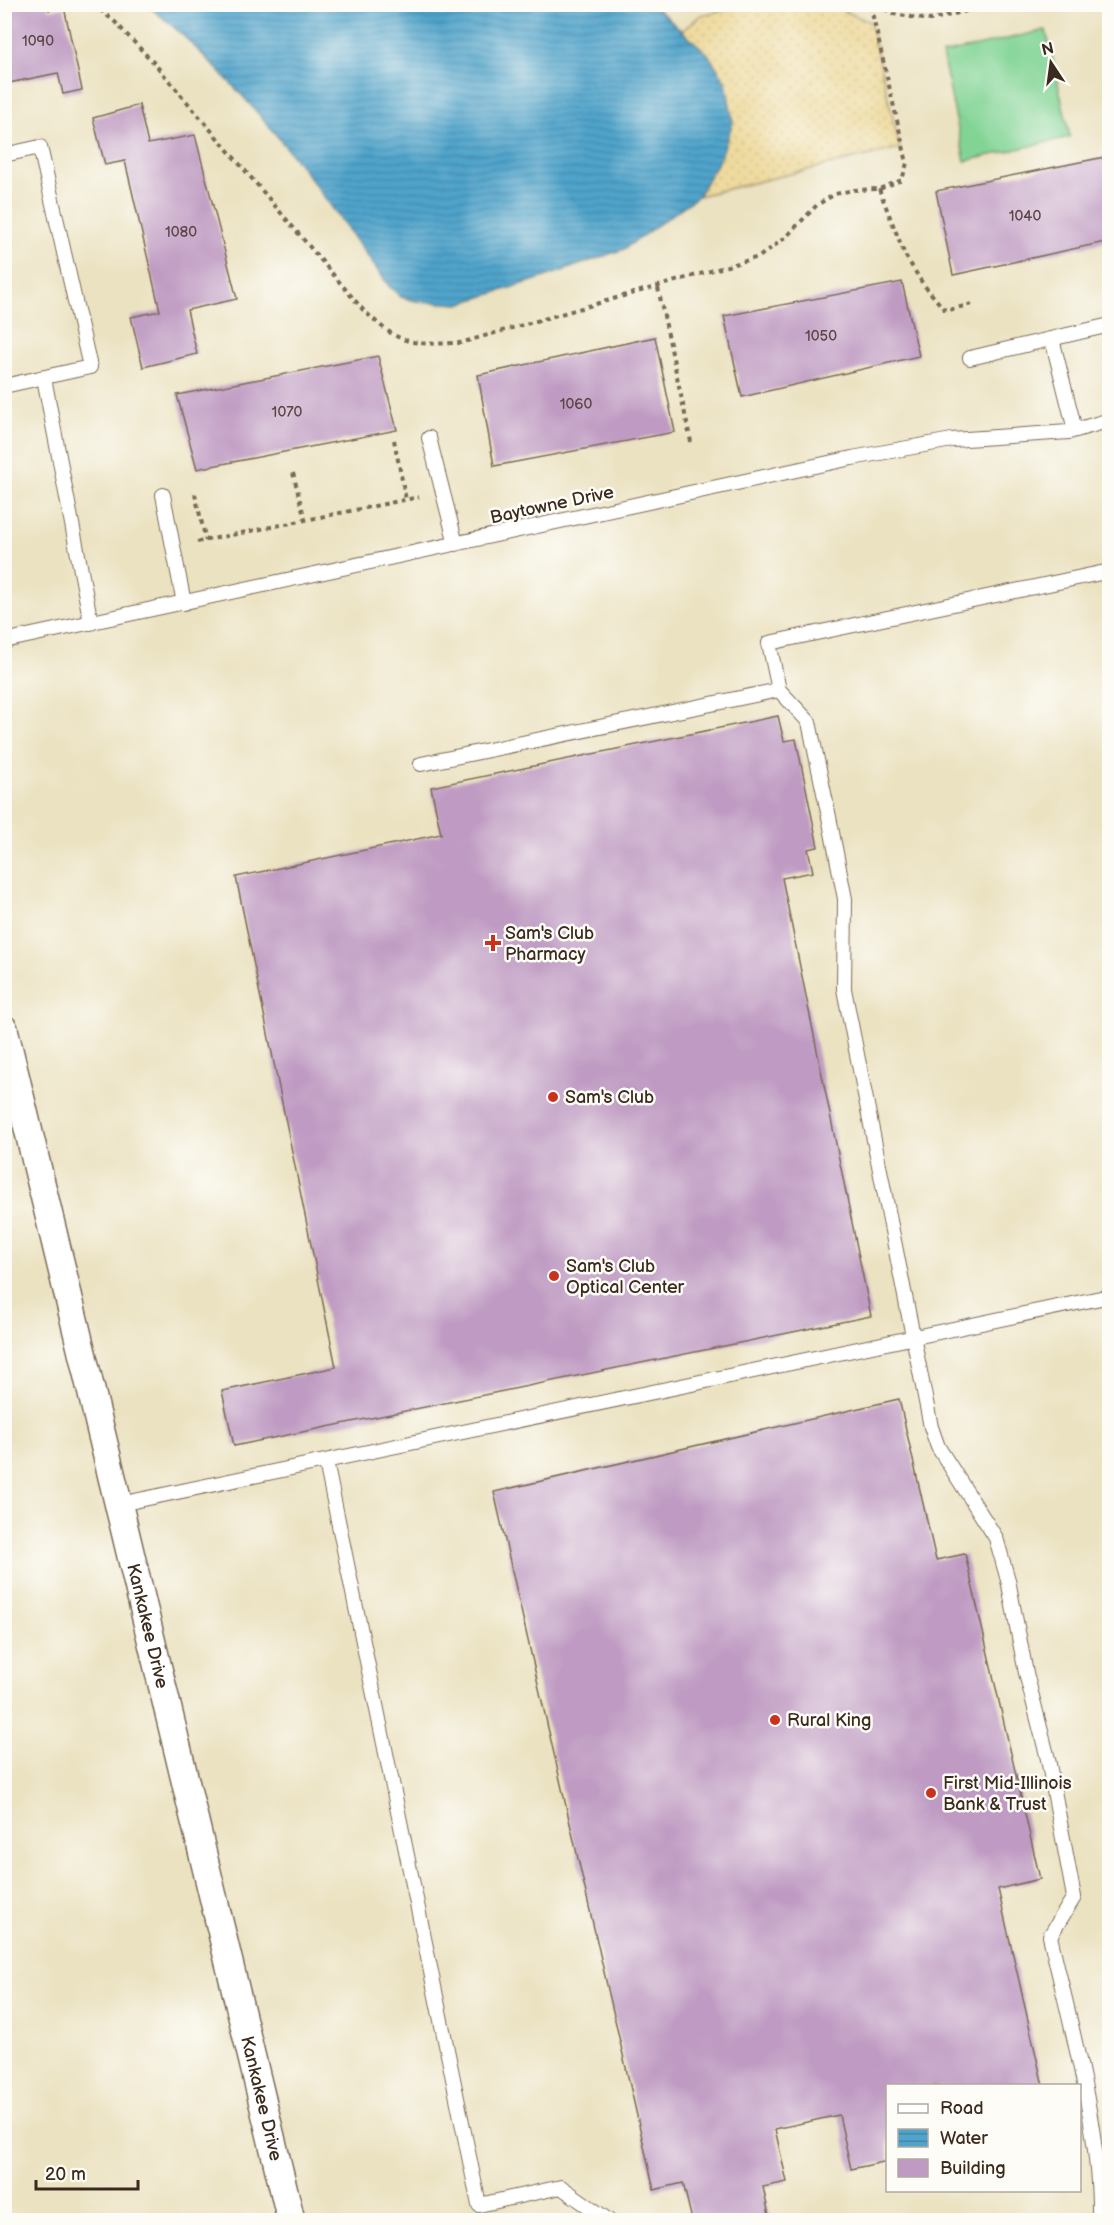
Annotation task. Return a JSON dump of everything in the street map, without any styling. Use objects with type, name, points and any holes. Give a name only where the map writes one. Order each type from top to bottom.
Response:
[{"type":"street","name":"Kankakee Drive","points":[[4,1029],[291,2220]]},
{"type":"lane","points":[[4,155],[40,147],[90,367],[4,386]]},
{"type":"lane","points":[[970,358],[1110,325]]},
{"type":"lane","points":[[1052,339],[1075,430]]},
{"type":"lane","points":[[44,378],[92,623]]},
{"type":"lane","name":"Baytowne Drive","points":[[4,641],[852,458],[952,440],[1075,430],[1110,420]]},
{"type":"lane","points":[[429,438],[456,544]]},
{"type":"lane","points":[[163,495],[184,603]]},
{"type":"lane","points":[[1099,2220],[1105,2194],[1050,1936],[1074,1897],[1048,1759],[1026,1673],[1008,1580],[996,1538],[938,1447],[931,1427],[844,989],[845,898],[809,722],[779,690],[769,643],[1110,571]]},
{"type":"lane","points":[[421,764],[779,690]]},
{"type":"lane","points":[[120,1504],[1110,1296]]},
{"type":"lane","points":[[326,1462],[479,2205],[561,2187],[608,2220]]},
{"type":"path","points":[[93,4],[114,21],[154,63],[364,311],[403,340],[426,343],[460,343],[658,288],[759,257],[785,238],[817,205],[836,194],[853,190],[879,189],[903,180],[907,163],[870,4]]},
{"type":"path","points":[[877,4],[893,14],[930,20],[995,4]]},
{"type":"path","points":[[879,189],[905,255],[923,284],[944,309],[949,310],[972,304]]},
{"type":"path","points":[[658,288],[691,442]]},
{"type":"path","points":[[394,440],[406,500]]},
{"type":"path","points":[[293,473],[304,520]]},
{"type":"path","points":[[173,547],[443,492]]},
{"type":"path","points":[[195,494],[206,541]]},
{"type":"sand","points":[[754,4],[830,5],[870,22],[900,148],[698,196],[721,156],[708,54],[682,31],[701,15]]},
{"type":"green space","points":[[1046,30],[1070,137],[965,161],[942,54]]},
{"type":"water","points":[[146,5],[653,5],[708,54],[726,82],[733,122],[721,156],[698,196],[624,249],[459,304],[416,301],[401,297],[389,286],[326,199],[260,115],[180,32]]},
{"type":"building","points":[[4,5],[48,5],[49,10],[64,7],[82,90],[63,94],[58,73],[4,84]]},
{"type":"building","points":[[139,105],[148,144],[195,135],[237,299],[187,310],[197,354],[143,367],[131,317],[160,311],[125,161],[105,165],[93,118]]},
{"type":"building","points":[[1110,156],[1110,241],[953,275],[936,191]]},
{"type":"building","points":[[902,282],[919,356],[742,397],[724,316]]},
{"type":"building","points":[[655,337],[675,432],[494,466],[478,375]]},
{"type":"building","points":[[378,356],[397,430],[197,469],[177,395]]},
{"type":"building","name":"Sam's Club","points":[[778,716],[784,741],[796,739],[818,847],[808,849],[813,872],[782,878],[871,1316],[234,1446],[222,1391],[336,1367],[236,877],[441,834],[431,787]]},
{"type":"building","name":"Rural King","points":[[899,1399],[936,1560],[965,1554],[1040,1879],[998,1889],[1043,2084],[886,2084],[886,2161],[851,2169],[839,2115],[775,2129],[787,2182],[763,2187],[770,2220],[692,2220],[683,2183],[654,2190],[494,1492]]},
{"type":"place","name":"Sam's Club Pharmacy","points":[[493,943]]},
{"type":"place","name":"Sam's Club","points":[[553,1097]]},
{"type":"place","name":"Sam's Club Optical Center","points":[[554,1276]]},
{"type":"place","name":"Rural King","points":[[775,1720]]},
{"type":"place","name":"First Mid-Illinois Bank & Trust","points":[[931,1793]]}]
